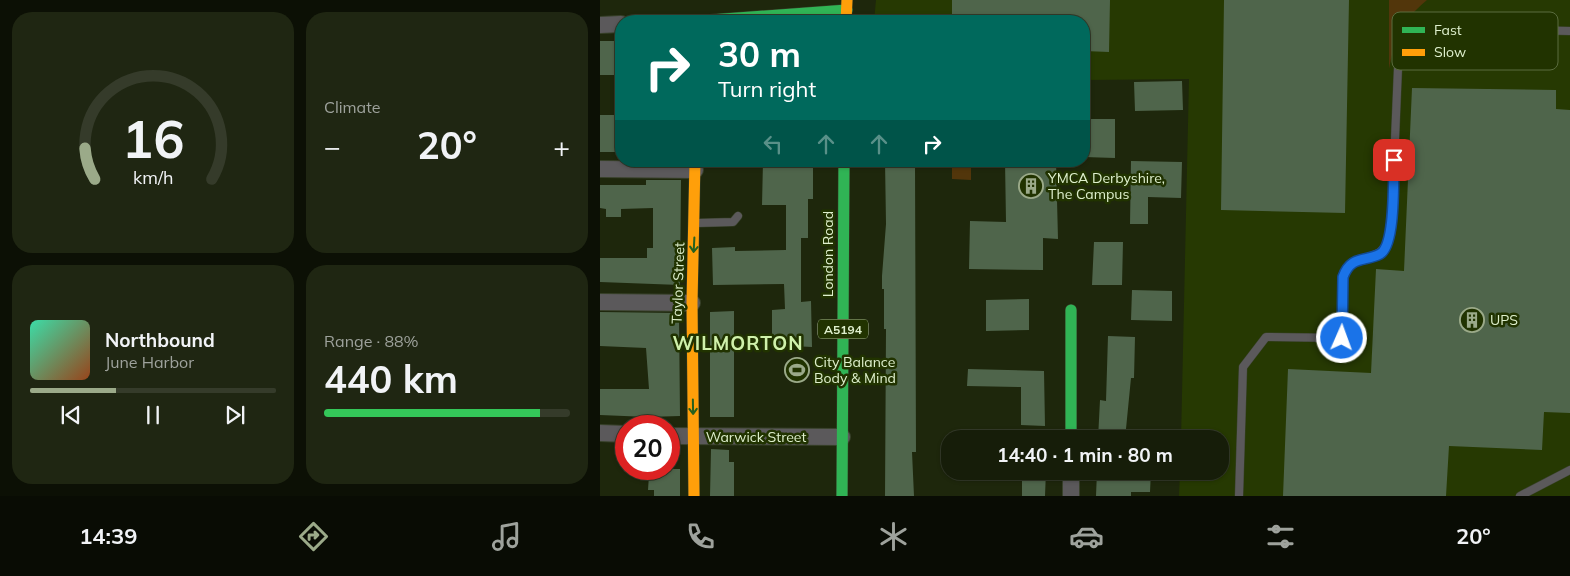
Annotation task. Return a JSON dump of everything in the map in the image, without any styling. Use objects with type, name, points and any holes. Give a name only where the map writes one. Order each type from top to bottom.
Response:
[{"type":"street","points":[[778,15],[847,10]]},
{"type":"street","points":[[600,26],[615,25]]},
{"type":"street","points":[[600,169],[663,167]]},
{"type":"street","name":"Taylor Street","points":[[694,496],[692,303],[695,167]]},
{"type":"street","name":"London Road","points":[[842,496],[844,167]]},
{"type":"street","points":[[600,302],[692,303]]},
{"type":"street","points":[[1071,310],[1071,430]]},
{"type":"street","points":[[600,432],[615,433]]},
{"type":"street","name":"Warwick Street","points":[[680,436],[842,437]]},
{"type":"street","points":[[1071,480],[1071,496]]},
{"type":"lane","points":[[1239,496],[1243,367],[1266,337],[1342,338],[1343,277],[1346,268],[1356,261],[1380,254],[1387,246],[1391,234],[1398,70]]},
{"type":"lane","points":[[695,223],[733,222],[738,216]]},
{"type":"lane","points":[[1520,496],[1570,470]]},
{"type":"shaded area","points":[[876,0],[1570,0],[1570,496],[1179,496],[1180,480],[1229,480],[1229,430],[1181,430],[1189,79],[1090,80],[1090,15],[875,15]]},
{"type":"shaded area","points":[[1389,0],[1427,0],[1414,12],[1392,12],[1392,56],[1389,69]]},
{"type":"shaded area","points":[[952,167],[971,167],[971,180],[952,179]]},
{"type":"building","points":[[952,0],[1110,0],[1109,52],[1090,51],[1090,15],[952,15]]},
{"type":"building","points":[[1224,0],[1349,0],[1345,213],[1221,210]]},
{"type":"building","points":[[600,41],[615,41],[615,75],[600,75]]},
{"type":"building","points":[[1182,81],[1183,110],[1135,111],[1134,82]]},
{"type":"building","name":"UPS","points":[[1412,88],[1556,90],[1556,109],[1570,110],[1570,413],[1544,412],[1542,450],[1449,446],[1446,496],[1283,496],[1288,369],[1371,373],[1376,269],[1404,271]]},
{"type":"building","points":[[600,115],[615,115],[615,152],[600,152]]},
{"type":"building","name":"YMCA Derbyshire, The Campus","points":[[1090,119],[1115,119],[1115,158],[1090,157]]},
{"type":"building","points":[[1131,161],[1182,162],[1181,198],[1148,197],[1148,224],[1130,224]]},
{"type":"building","points":[[763,167],[813,167],[813,199],[808,199],[808,238],[801,238],[801,302],[811,301],[812,347],[772,345],[772,310],[785,309],[784,284],[713,285],[712,248],[735,247],[735,251],[786,250],[786,205],[762,205]]},
{"type":"building","points":[[885,167],[915,167],[916,452],[912,452],[914,496],[885,496],[886,329],[884,329],[884,289],[882,289],[882,276],[886,224]]},
{"type":"building","points":[[1005,167],[1056,167],[1058,239],[1043,238],[1043,270],[969,269],[970,221],[1006,222]]},
{"type":"building","points":[[646,180],[681,180],[680,285],[600,282],[600,258],[647,258],[647,248],[653,248],[653,208],[621,209],[621,217],[606,217],[606,209],[600,208],[600,185],[646,185]]},
{"type":"building","points":[[1094,242],[1123,242],[1122,285],[1092,285]]},
{"type":"building","points":[[1132,290],[1172,291],[1172,321],[1131,320]]},
{"type":"building","points":[[1029,299],[1029,330],[986,331],[986,300]]},
{"type":"building","points":[[734,311],[734,417],[710,417],[710,312]]},
{"type":"building","points":[[600,312],[679,313],[680,415],[600,415],[600,389],[649,389],[646,348],[600,346]]},
{"type":"building","points":[[1108,336],[1135,337],[1134,378],[1131,378],[1126,430],[1098,430],[1100,400],[1106,401]]},
{"type":"building","points":[[968,369],[1044,371],[1045,426],[1021,425],[1021,387],[967,386]]},
{"type":"building","points":[[711,449],[729,450],[729,462],[734,462],[734,496],[710,496]]},
{"type":"building","points":[[649,480],[680,480],[680,496],[654,496],[654,490],[648,490]]},
{"type":"building","points":[[1022,480],[1046,480],[1045,496],[1022,496]]},
{"type":"building","points":[[1097,480],[1151,480],[1150,492],[1131,492],[1131,496],[1096,496]]},
{"type":"traffic: fast","points":[[778,15],[847,10]]},
{"type":"traffic: fast","points":[[842,496],[844,167]]},
{"type":"traffic: fast","points":[[1071,310],[1071,430]]},
{"type":"traffic: slow","points":[[846,15],[847,0]]},
{"type":"traffic: slow","points":[[694,496],[692,303],[695,167]]},
{"type":"place","name":"YMCA Derbyshire, The Campus","points":[[1031,186]]},
{"type":"place","name":"UPS","points":[[1472,320]]},
{"type":"place","name":"City Balance Body & Mind","points":[[797,370]]},
{"type":"district","name":"WILMORTON","points":[[738,343]]},
{"type":"route","points":[[1342,338],[1343,277],[1346,268],[1356,261],[1380,254],[1387,246],[1391,234],[1394,160]]}]
